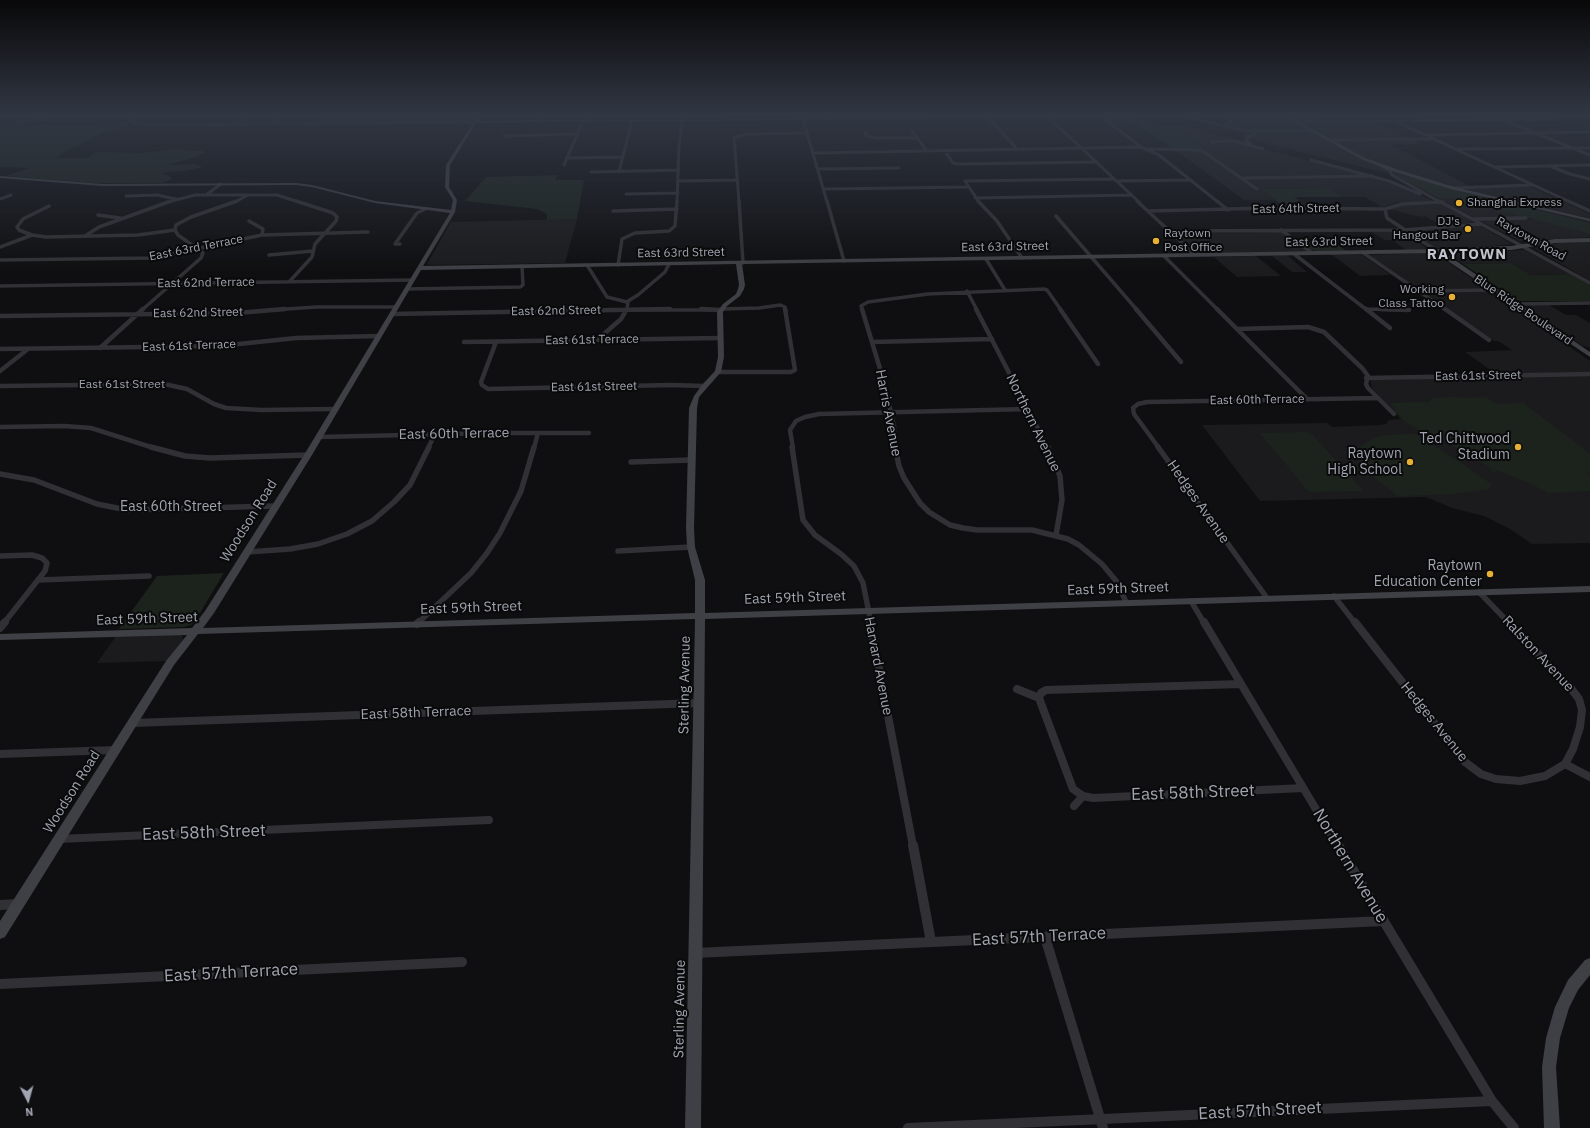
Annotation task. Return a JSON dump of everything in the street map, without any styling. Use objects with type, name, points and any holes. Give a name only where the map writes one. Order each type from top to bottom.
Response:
[{"type":"street","points":[[0,177],[102,185],[282,183],[305,185],[375,202],[453,212],[455,200],[447,187],[448,169]]},
{"type":"street","points":[[718,372],[721,357],[721,310],[738,295],[742,285],[736,169]]},
{"type":"street","points":[[844,261],[819,169],[848,169]]},
{"type":"street","points":[[1104,169],[1195,255]]},
{"type":"street","points":[[1176,169],[1228,210]]},
{"type":"street","points":[[1229,169],[1257,189]]},
{"type":"street","points":[[1344,169],[1373,176],[1435,199]]},
{"type":"street","name":"Raytown Road","points":[[1386,169],[1394,176],[1435,199],[1590,282]]},
{"type":"street","points":[[1390,169],[1454,188],[1590,220]]},
{"type":"street","points":[[1497,169],[1590,211]]},
{"type":"street","points":[[1557,169],[1590,179]]},
{"type":"street","points":[[591,172],[679,170],[675,226],[672,229],[662,232],[635,233],[622,239],[618,264]]},
{"type":"street","points":[[1242,178],[1373,176]]},
{"type":"street","points":[[679,181],[737,180]]},
{"type":"street","points":[[1022,258],[997,221],[975,198],[964,182],[966,180],[1190,180]]},
{"type":"street","points":[[206,195],[221,184]]},
{"type":"street","points":[[1454,188],[1533,185]]},
{"type":"street","points":[[825,189],[968,187]]},
{"type":"street","points":[[626,194],[678,193]]},
{"type":"street","points":[[100,348],[201,258],[202,253],[199,249],[178,235],[175,230],[176,225],[185,219],[231,204],[248,194]]},
{"type":"street","points":[[0,199],[11,195]]},
{"type":"street","points":[[126,196],[157,195],[176,199]]},
{"type":"street","points":[[85,236],[99,227],[176,199],[206,195],[277,195],[337,215],[338,219],[315,244],[312,257],[289,282]]},
{"type":"street","points":[[975,198],[1131,195]]},
{"type":"street","name":"East 64th Street","points":[[1148,211],[1373,208],[1385,210],[1402,204],[1443,202]]},
{"type":"street","points":[[50,206],[30,215],[19,223],[17,227],[19,230],[32,235],[138,236],[175,230]]},
{"type":"street","points":[[400,244],[395,244],[417,213],[425,208]]},
{"type":"street","points":[[613,211],[677,209]]},
{"type":"street","points":[[1385,210],[1384,214],[1387,218],[1437,251]]},
{"type":"street","name":"Woodson Road","points":[[0,933],[170,663],[209,612],[248,552],[274,506],[308,455],[334,409],[453,212]]},
{"type":"street","points":[[98,215],[122,219]]},
{"type":"street","points":[[1056,216],[1181,362]]},
{"type":"street","points":[[1474,219],[1526,218]]},
{"type":"street","points":[[249,221],[263,229],[262,235]]},
{"type":"street","points":[[1169,231],[1404,230],[1482,224]]},
{"type":"street","points":[[1281,230],[1312,254]]},
{"type":"street","name":"East 63rd Terrace","points":[[0,260],[138,259],[167,256],[262,235],[368,232]]},
{"type":"street","points":[[0,247],[32,235]]},
{"type":"street","points":[[1516,242],[1551,239],[1570,240]]},
{"type":"street","name":"East 63rd Street","points":[[420,268],[1312,254],[1437,251],[1524,246],[1555,241],[1590,240]]},
{"type":"street","points":[[269,255],[313,251]]},
{"type":"street","name":"Blue Ridge Boulevard","points":[[1437,251],[1590,355]]},
{"type":"street","points":[[1362,252],[1489,340]]},
{"type":"street","points":[[1294,254],[1390,328]]},
{"type":"street","points":[[1164,256],[1307,399]]},
{"type":"street","points":[[986,259],[1005,290]]},
{"type":"street","points":[[587,265],[607,297],[627,302],[638,295],[665,272],[668,264]]},
{"type":"street","points":[[407,289],[521,286],[523,284],[522,266]]},
{"type":"street","name":"East 62nd Terrace","points":[[0,286],[412,280]]},
{"type":"street","points":[[967,291],[1047,290],[1098,364]]},
{"type":"street","points":[[1420,291],[1495,290]]},
{"type":"street","name":"Harris Avenue","points":[[967,291],[928,294],[865,303],[861,306],[884,382],[894,426],[895,450],[904,478],[920,503],[935,516],[950,525],[977,530],[1032,530],[1056,535]]},
{"type":"street","name":"Northern Avenue","points":[[967,291],[1054,459],[1060,476],[1062,500],[1056,535]]},
{"type":"street","points":[[597,340],[621,320],[627,310],[627,302]]},
{"type":"street","points":[[1516,304],[1590,303]]},
{"type":"street","name":"East 62nd Street","points":[[0,316],[237,313],[316,307],[394,311],[721,310],[785,307],[795,371],[718,372]]},
{"type":"street","points":[[1365,309],[1409,310]]},
{"type":"street","points":[[1236,329],[1308,327],[1327,334],[1363,369],[1368,376],[1366,378],[1368,388],[1394,414]]},
{"type":"street","name":"East 61st Terrace","points":[[0,349],[220,346],[296,338],[378,336]]},
{"type":"street","name":"East 61st Terrace","points":[[464,342],[720,338]]},
{"type":"street","points":[[872,342],[992,339]]},
{"type":"street","name":"East 61st Street","points":[[496,342],[481,382],[485,387],[496,389],[671,385],[704,386]]},
{"type":"street","points":[[0,371],[28,349]]},
{"type":"street","points":[[1582,350],[1590,349]]},
{"type":"street","name":"Sterling Avenue","points":[[693,1128],[700,580],[691,547],[691,460],[693,408],[696,397],[704,386],[718,372]]},
{"type":"street","name":"East 61st Street","points":[[1366,378],[1590,374]]},
{"type":"street","name":"East 61st Street","points":[[0,386],[164,384],[187,389],[214,404],[226,408],[262,410],[334,409]]},
{"type":"street","name":"East 60th Terrace","points":[[1136,406],[1147,402],[1378,398]]},
{"type":"street","name":"Hedges Avenue","points":[[1136,406],[1133,408],[1134,414],[1267,598]]},
{"type":"street","points":[[890,413],[1028,409]]},
{"type":"street","name":"Harvard Avenue","points":[[890,413],[819,414],[802,419],[792,425],[790,430],[804,520],[815,535],[842,554],[854,566],[863,583],[931,942]]},
{"type":"street","points":[[0,427],[64,426],[91,428],[170,453],[185,456],[210,458],[308,455]]},
{"type":"street","points":[[417,624],[471,573],[487,553],[500,533],[521,491],[538,433]]},
{"type":"street","name":"East 60th Terrace","points":[[318,437],[434,434],[589,433]]},
{"type":"street","points":[[248,552],[290,549],[318,544],[347,534],[372,521],[394,502],[410,484],[434,434]]},
{"type":"street","points":[[631,462],[691,460]]},
{"type":"street","name":"East 60th Street","points":[[0,474],[34,480],[97,504],[127,510],[274,506]]},
{"type":"street","points":[[1056,535],[1079,546],[1102,564],[1117,582],[1126,602]]},
{"type":"street","points":[[618,551],[691,547]]},
{"type":"street","points":[[0,556],[32,555],[40,557],[47,563],[45,571],[0,628]]},
{"type":"street","points":[[38,580],[149,576]]},
{"type":"street","name":"East 59th Street","points":[[0,637],[1590,589]]},
{"type":"street","name":"Ralston Avenue","points":[[1479,592],[1570,687],[1579,699],[1582,710],[1580,727],[1573,749],[1565,764]]},
{"type":"street","name":"Hedges Avenue","points":[[1334,596],[1465,762],[1472,768],[1481,774],[1496,779],[1520,781],[1545,776],[1565,764]]},
{"type":"street","name":"Northern Avenue","points":[[1191,601],[1492,1101],[1514,1128]]},
{"type":"street","points":[[1074,806],[1083,796],[1073,789],[1039,698],[1041,693],[1046,690],[1241,684]]},
{"type":"street","points":[[1017,689],[1039,698]]},
{"type":"street","name":"East 58th Terrace","points":[[133,724],[698,703]]},
{"type":"street","points":[[0,754],[116,750]]},
{"type":"street","points":[[1565,764],[1590,777]]},
{"type":"street","name":"East 58th Street","points":[[1083,796],[1093,798],[1303,788]]},
{"type":"street","name":"East 58th Street","points":[[59,839],[489,820]]},
{"type":"street","points":[[0,905],[18,904]]},
{"type":"street","name":"East 57th Terrace","points":[[695,953],[1384,921]]},
{"type":"street","points":[[1045,937],[1101,1123]]},
{"type":"street","name":"East 57th Terrace","points":[[0,984],[462,962]]},
{"type":"street","points":[[1552,1128],[1549,1067],[1553,1038],[1562,1007],[1573,985],[1590,964]]},
{"type":"street","name":"East 57th Street","points":[[908,1128],[1101,1123],[1492,1101]]},
{"type":"shaded area","points":[[27,169],[196,169],[162,174],[170,176],[172,179],[162,183],[95,183],[6,176]]},
{"type":"shaded area","points":[[1201,169],[1341,169],[1391,183],[1436,202],[1397,202],[1382,207],[1365,197],[1342,197],[1329,188],[1261,189],[1275,200],[1244,200]]},
{"type":"shaded area","points":[[1369,169],[1437,169],[1472,187],[1531,187],[1590,214],[1590,223],[1399,174],[1395,175]]},
{"type":"shaded area","points":[[1399,174],[1590,223],[1590,234],[1452,198],[1438,198],[1395,175]]},
{"type":"shaded area","points":[[558,175],[555,180],[584,180],[577,219],[547,220],[547,214],[537,209],[465,201],[486,177]]},
{"type":"shaded area","points":[[1329,188],[1342,197],[1294,197],[1309,208],[1285,207],[1260,189]]},
{"type":"shaded area","points":[[1438,198],[1452,198],[1530,217],[1475,218]]},
{"type":"shaded area","points":[[1441,204],[1474,222],[1442,226],[1425,216],[1421,217],[1389,209],[1403,205]]},
{"type":"shaded area","points":[[577,219],[565,263],[427,264],[451,222]]},
{"type":"shaded area","points":[[1536,219],[1590,234],[1590,237],[1520,241],[1479,220]]},
{"type":"shaded area","points":[[1480,226],[1512,244],[1480,247],[1435,248],[1409,231]]},
{"type":"shaded area","points":[[1370,231],[1403,231],[1428,249],[1406,250],[1392,240],[1385,240]]},
{"type":"shaded area","points":[[1281,232],[1306,251],[1198,253],[1174,233]]},
{"type":"shaded area","points":[[1299,241],[1333,241],[1346,251],[1311,250]]},
{"type":"shaded area","points":[[1590,242],[1590,281],[1532,247],[1560,243]]},
{"type":"shaded area","points":[[1525,250],[1571,274],[1531,275],[1511,263],[1463,264],[1450,255],[1455,253]]},
{"type":"shaded area","points":[[1420,253],[1436,254],[1499,297],[1590,361],[1590,372],[1496,374],[1465,352],[1512,350],[1498,341],[1494,341],[1369,255]]},
{"type":"shaded area","points":[[1331,254],[1362,255],[1391,275],[1360,276]]},
{"type":"shaded area","points":[[1287,255],[1307,272],[1292,272],[1272,256]]},
{"type":"shaded area","points":[[1256,256],[1281,276],[1237,277],[1214,257]]},
{"type":"shaded area","points":[[1511,263],[1531,275],[1571,274],[1590,285],[1590,301],[1518,301],[1463,264]]},
{"type":"shaded area","points":[[1529,305],[1549,305],[1566,315],[1576,315],[1590,323],[1590,348],[1581,345],[1525,307]]},
{"type":"shaded area","name":"Raytown High School","points":[[1590,375],[1590,543],[1532,544],[1510,529],[1484,516],[1452,508],[1426,497],[1260,501],[1202,425],[1327,423],[1332,427],[1380,425],[1386,424],[1389,420],[1401,419],[1372,388],[1370,380]]},
{"type":"shaded area","name":"Ted Chittwood Stadium","points":[[1485,397],[1497,404],[1523,403],[1590,454],[1590,472],[1587,472],[1590,474],[1590,491],[1548,493],[1530,483],[1498,471],[1492,472],[1488,466],[1443,440],[1431,437],[1403,420],[1390,403],[1430,402],[1432,398]]},
{"type":"shaded area","points":[[1310,432],[1363,491],[1309,492],[1260,433]]},
{"type":"shaded area","points":[[1415,434],[1460,462],[1491,484],[1490,489],[1452,494],[1397,496],[1364,469],[1356,455],[1358,449],[1364,444],[1378,437],[1385,435]]},
{"type":"shaded area","points":[[224,573],[195,621],[191,625],[184,627],[119,629],[157,576]]},
{"type":"shaded area","points":[[181,634],[183,638],[181,642],[167,661],[97,663],[116,636]]},
{"type":"place","name":"Shanghai Express","points":[[1459,203]]},
{"type":"place","name":"DJ's Hangout Bar","points":[[1468,229]]},
{"type":"place","name":"Raytown Post Office","points":[[1156,241]]},
{"type":"place","name":"Working Class Tattoo","points":[[1452,297]]},
{"type":"place","name":"Ted Chittwood Stadium","points":[[1518,447]]},
{"type":"place","name":"Raytown High School","points":[[1410,462]]},
{"type":"place","name":"Raytown Education Center","points":[[1490,574]]},
{"type":"district","name":"RAYTOWN","points":[[1467,255]]}]
